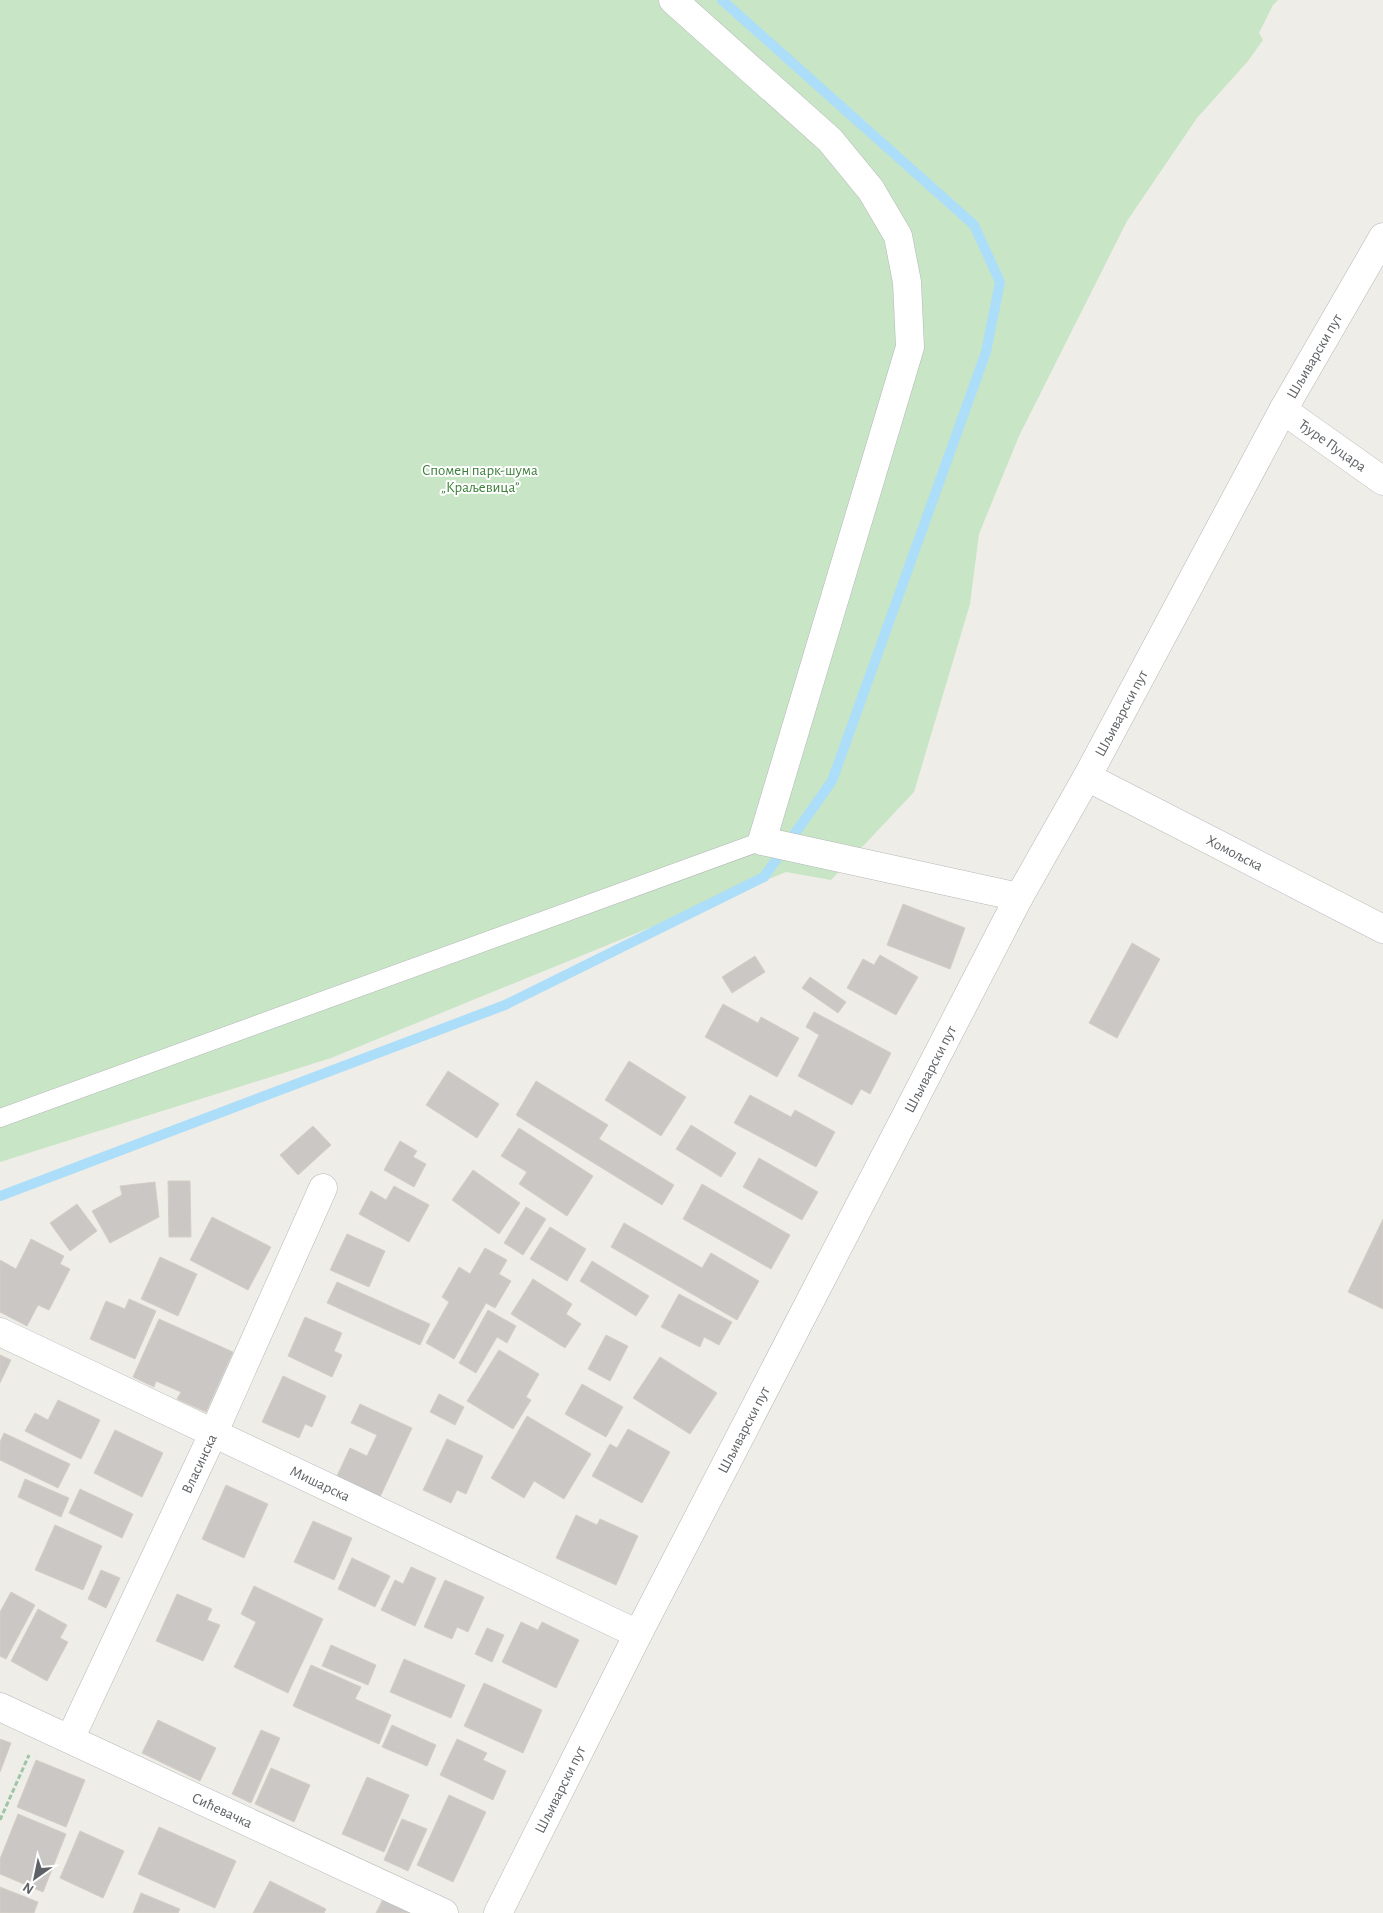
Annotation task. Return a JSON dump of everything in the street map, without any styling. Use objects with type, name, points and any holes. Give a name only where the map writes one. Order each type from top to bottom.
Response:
[{"type":"street","points":[[673,0],[830,140],[871,190],[898,236],[906,282],[910,347],[762,841],[1020,897]]},
{"type":"street","name":"Шљиварски пут","points":[[498,1913],[638,1634],[1020,897],[1087,777],[1283,410],[1383,237]]},
{"type":"street","name":"Ђуре Пуцара","points":[[1283,410],[1383,481]]},
{"type":"street","name":"Хомољска","points":[[1087,777],[1383,929]]},
{"type":"street","name":"Власинска","points":[[70,1739],[213,1434],[323,1188]]},
{"type":"street","name":"Мишарска","points":[[0,1332],[638,1634]]},
{"type":"street","name":"Сићевачка","points":[[0,1707],[444,1913]]},
{"type":"lane","points":[[0,1118],[762,841]]},
{"type":"path","points":[[0,1820],[41,1727]]},
{"type":"green space","name":"Спомен парк-шума „Краљевица”","points":[[0,0],[1278,0],[1273,5],[1259,33],[1263,40],[1248,61],[1197,118],[1127,221],[1019,436],[979,534],[970,604],[914,792],[831,880],[786,872],[331,1058],[0,1162]]},
{"type":"building","points":[[903,904],[965,928],[950,969],[887,945]]},
{"type":"building","points":[[1132,943],[1160,959],[1117,1038],[1089,1023]]},
{"type":"building","points":[[880,955],[918,977],[896,1015],[847,988],[863,959],[874,965]]},
{"type":"building","points":[[755,956],[765,972],[732,993],[722,977]]},
{"type":"building","points":[[810,977],[846,1002],[838,1013],[802,988]]},
{"type":"building","points":[[723,1004],[758,1023],[761,1017],[799,1038],[777,1077],[705,1037]]},
{"type":"building","points":[[814,1012],[891,1053],[870,1094],[861,1089],[852,1105],[798,1076],[819,1035],[806,1027]]},
{"type":"building","points":[[629,1061],[686,1097],[661,1136],[605,1100]]},
{"type":"building","points":[[448,1071],[499,1104],[477,1138],[426,1105]]},
{"type":"building","points":[[536,1081],[608,1125],[599,1139],[674,1185],[662,1205],[516,1115]]},
{"type":"building","points":[[750,1095],[791,1117],[795,1110],[835,1132],[816,1167],[734,1123]]},
{"type":"building","points":[[691,1125],[736,1153],[721,1177],[676,1149]]},
{"type":"building","points":[[313,1126],[331,1145],[298,1175],[280,1155]]},
{"type":"building","points":[[519,1128],[593,1176],[567,1216],[519,1184],[527,1172],[501,1156]]},
{"type":"building","points":[[400,1141],[417,1151],[413,1157],[426,1164],[414,1187],[384,1170]]},
{"type":"building","points":[[759,1158],[818,1192],[802,1220],[743,1187]]},
{"type":"building","points":[[473,1170],[520,1203],[499,1234],[452,1200]]},
{"type":"building","points":[[168,1181],[190,1181],[191,1237],[169,1237]]},
{"type":"building","points":[[155,1182],[159,1217],[110,1243],[92,1211],[122,1195],[120,1186]]},
{"type":"building","points":[[702,1184],[790,1235],[771,1269],[683,1219]]},
{"type":"building","points":[[394,1186],[429,1205],[409,1242],[359,1214],[371,1191],[386,1200]]},
{"type":"building","points":[[77,1204],[97,1231],[70,1251],[50,1223]]},
{"type":"building","points":[[526,1207],[546,1219],[523,1255],[504,1243]]},
{"type":"building","points":[[212,1217],[271,1247],[248,1290],[190,1260]]},
{"type":"building","points":[[1383,1219],[1383,1309],[1348,1292]]},
{"type":"building","points":[[624,1223],[702,1268],[711,1253],[759,1281],[737,1320],[611,1247]]},
{"type":"building","points":[[550,1227],[586,1249],[567,1281],[530,1259]]},
{"type":"building","points":[[347,1234],[385,1251],[369,1287],[330,1270]]},
{"type":"building","points":[[31,1239],[64,1256],[60,1264],[70,1269],[49,1310],[38,1305],[27,1326],[0,1312],[0,1260],[16,1269]]},
{"type":"building","points":[[485,1248],[507,1260],[499,1274],[511,1281],[495,1308],[486,1303],[454,1359],[426,1343],[449,1302],[442,1297],[459,1267],[470,1274]]},
{"type":"building","points":[[160,1257],[197,1274],[178,1316],[141,1299]]},
{"type":"building","points":[[592,1261],[649,1296],[636,1316],[580,1281]]},
{"type":"building","points":[[533,1279],[572,1304],[566,1314],[581,1324],[565,1348],[511,1314]]},
{"type":"building","points":[[337,1282],[430,1324],[420,1345],[327,1303]]},
{"type":"building","points":[[679,1294],[732,1322],[719,1345],[704,1337],[700,1347],[661,1327]]},
{"type":"building","points":[[129,1299],[156,1311],[135,1359],[90,1339],[106,1301],[125,1309]]},
{"type":"building","points":[[488,1310],[516,1326],[507,1343],[497,1337],[476,1373],[459,1363]]},
{"type":"building","points":[[305,1317],[342,1333],[334,1351],[342,1355],[332,1377],[288,1356]]},
{"type":"building","points":[[159,1319],[233,1352],[206,1412],[177,1399],[181,1392],[156,1381],[154,1387],[133,1377]]},
{"type":"building","points":[[606,1335],[628,1346],[610,1381],[588,1369]]},
{"type":"building","points":[[499,1350],[539,1374],[526,1397],[531,1400],[513,1429],[467,1401]]},
{"type":"building","points":[[0,1355],[11,1360],[0,1383]]},
{"type":"building","points":[[660,1357],[717,1393],[690,1434],[633,1398]]},
{"type":"building","points":[[283,1376],[326,1396],[312,1427],[305,1424],[299,1438],[262,1422]]},
{"type":"building","points":[[582,1384],[623,1407],[606,1437],[565,1414]]},
{"type":"building","points":[[439,1394],[464,1407],[455,1425],[430,1412]]},
{"type":"building","points":[[58,1400],[100,1420],[81,1459],[25,1431],[35,1413],[48,1420]]},
{"type":"building","points":[[360,1404],[412,1428],[380,1497],[336,1478],[350,1448],[367,1456],[377,1435],[351,1423]]},
{"type":"building","points":[[527,1416],[591,1454],[564,1499],[534,1481],[524,1498],[491,1478]]},
{"type":"building","points":[[628,1429],[670,1452],[642,1503],[592,1476],[610,1444],[617,1448]]},
{"type":"building","points":[[115,1430],[163,1453],[142,1497],[94,1473]]},
{"type":"building","points":[[4,1433],[70,1464],[58,1488],[0,1460],[0,1442]]},
{"type":"building","points":[[447,1439],[483,1456],[466,1494],[457,1490],[451,1503],[423,1490]]},
{"type":"building","points":[[25,1479],[69,1498],[61,1517],[18,1497]]},
{"type":"building","points":[[226,1485],[268,1504],[244,1558],[202,1539]]},
{"type":"building","points":[[80,1489],[133,1514],[122,1538],[69,1513]]},
{"type":"building","points":[[576,1515],[597,1525],[600,1519],[638,1536],[616,1585],[556,1558]]},
{"type":"building","points":[[313,1521],[352,1538],[334,1580],[294,1562]]},
{"type":"building","points":[[55,1525],[102,1546],[83,1590],[35,1570]]},
{"type":"building","points":[[352,1558],[390,1576],[375,1607],[338,1589]]},
{"type":"building","points":[[411,1567],[436,1578],[415,1626],[381,1610],[395,1580],[403,1584]]},
{"type":"building","points":[[101,1570],[120,1578],[106,1608],[88,1599]]},
{"type":"building","points":[[445,1580],[484,1597],[468,1632],[457,1627],[452,1639],[424,1627]]},
{"type":"building","points":[[254,1586],[323,1619],[288,1693],[234,1667],[256,1622],[241,1614]]},
{"type":"building","points":[[11,1592],[35,1605],[6,1659],[0,1656],[0,1612]]},
{"type":"building","points":[[177,1594],[212,1609],[207,1620],[220,1625],[203,1661],[156,1641]]},
{"type":"building","points":[[38,1609],[67,1625],[60,1638],[68,1642],[47,1681],[11,1661]]},
{"type":"building","points":[[521,1622],[538,1630],[542,1622],[579,1640],[556,1688],[502,1662]]},
{"type":"building","points":[[487,1628],[504,1635],[492,1662],[475,1654]]},
{"type":"building","points":[[331,1645],[376,1665],[368,1685],[322,1666]]},
{"type":"building","points":[[404,1659],[465,1685],[451,1718],[390,1692]]},
{"type":"building","points":[[311,1665],[361,1687],[355,1699],[391,1715],[379,1744],[293,1706]]},
{"type":"building","points":[[484,1683],[542,1710],[523,1753],[464,1726]]},
{"type":"building","points":[[158,1720],[216,1748],[200,1781],[142,1753]]},
{"type":"building","points":[[392,1725],[436,1745],[427,1766],[382,1747]]},
{"type":"building","points":[[261,1730],[280,1738],[251,1803],[232,1794]]},
{"type":"building","points":[[0,1739],[11,1743],[0,1772]]},
{"type":"building","points":[[457,1739],[487,1753],[483,1760],[506,1771],[493,1800],[440,1775]]},
{"type":"building","points":[[36,1760],[85,1780],[66,1827],[17,1807]]},
{"type":"building","points":[[271,1768],[310,1785],[294,1822],[255,1804]]},
{"type":"building","points":[[367,1777],[409,1795],[384,1852],[342,1834]]},
{"type":"building","points":[[449,1795],[486,1812],[453,1882],[417,1865]]},
{"type":"building","points":[[18,1814],[66,1834],[43,1892],[0,1874],[0,1859]]},
{"type":"building","points":[[402,1819],[427,1829],[408,1871],[384,1860]]},
{"type":"building","points":[[159,1827],[236,1861],[215,1908],[138,1874]]},
{"type":"building","points":[[80,1831],[124,1851],[103,1898],[60,1878]]},
{"type":"building","points":[[270,1881],[326,1909],[324,1913],[253,1913]]},
{"type":"building","points":[[0,1887],[38,1902],[34,1913],[0,1913]]},
{"type":"building","points":[[141,1893],[180,1909],[178,1913],[133,1913]]},
{"type":"building","points":[[383,1899],[410,1913],[376,1913]]},
{"type":"waterway","points":[[0,1196],[505,1005],[764,877],[832,781],[986,352],[1000,282],[974,225],[722,0]]}]
